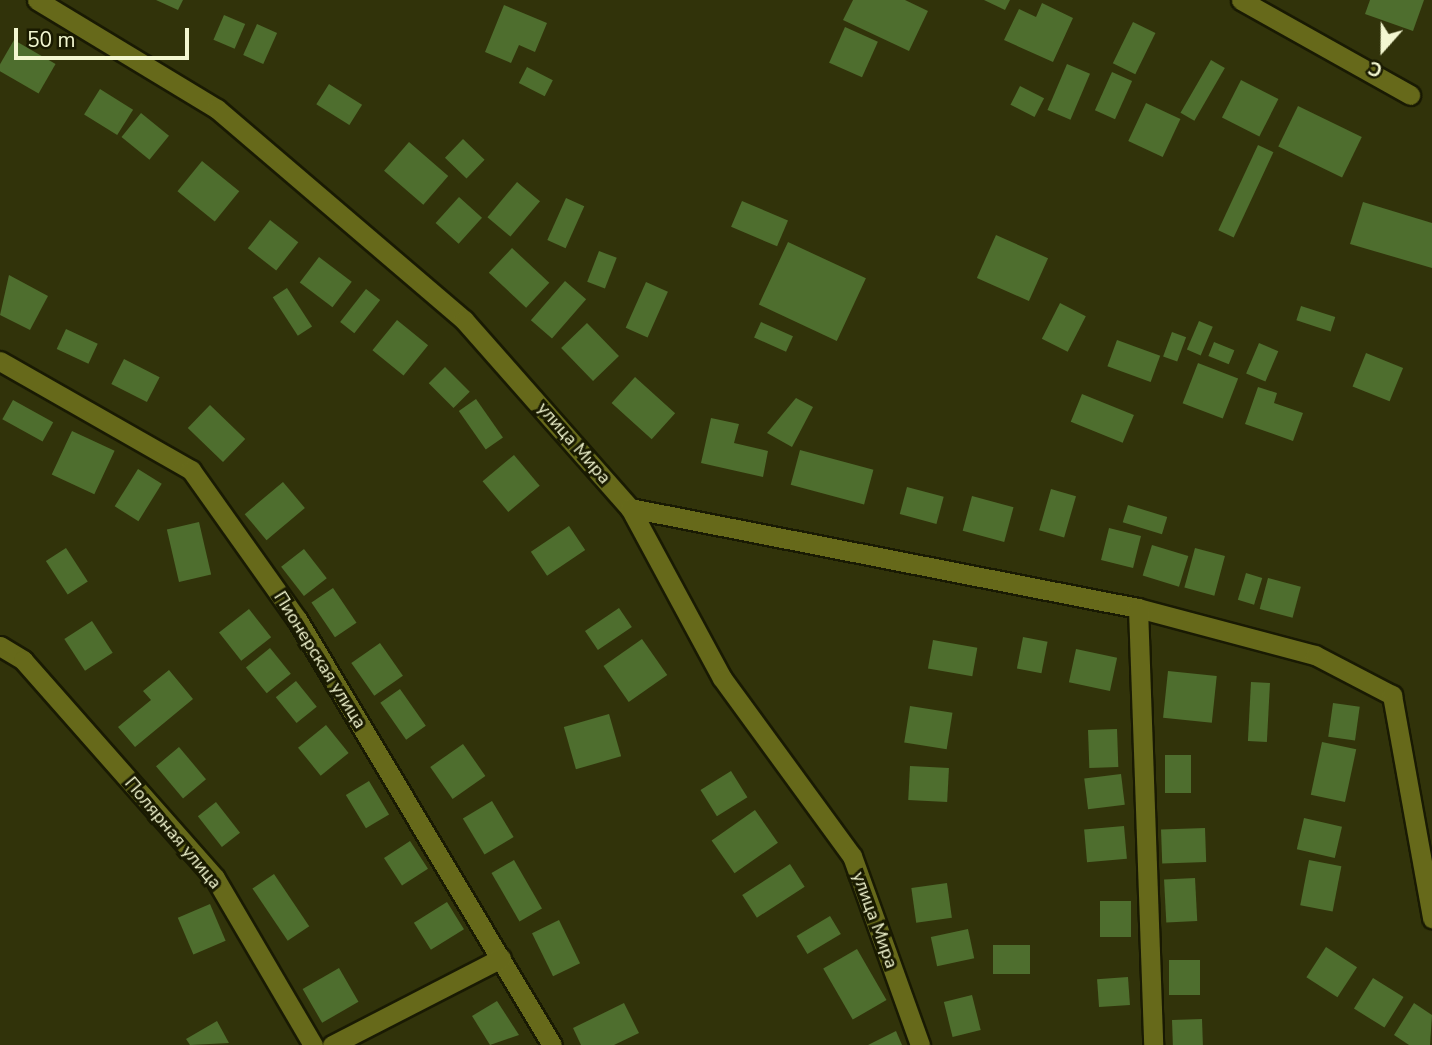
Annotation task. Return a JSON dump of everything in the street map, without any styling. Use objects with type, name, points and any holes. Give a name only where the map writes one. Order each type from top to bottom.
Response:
[{"type":"street","name":"улица Мира","points":[[37,0],[217,109],[454,311],[630,508],[722,678],[852,856],[920,1045]]},
{"type":"street","points":[[1241,0],[1410,95]]},
{"type":"street","name":"Пионерская улица","points":[[0,361],[191,470],[297,619],[552,1045]]},
{"type":"street","points":[[630,508],[1138,608],[1315,655],[1392,695],[1432,918]]},
{"type":"street","points":[[1138,608],[1153,1045]]},
{"type":"street","name":"Полярная улица","points":[[0,646],[23,660],[215,878],[313,1045]]},
{"type":"street","points":[[332,1045],[501,958]]},
{"type":"building","points":[[156,0],[183,0],[178,10]]},
{"type":"building","points":[[853,0],[905,0],[928,11],[909,51],[843,20]]},
{"type":"building","points":[[984,0],[1010,0],[1005,10]]},
{"type":"building","points":[[1370,0],[1424,0],[1413,31],[1365,14]]},
{"type":"building","points":[[1042,3],[1073,18],[1053,62],[1004,40],[1019,9],[1036,17]]},
{"type":"building","points":[[504,5],[547,23],[535,52],[519,45],[511,63],[485,52]]},
{"type":"building","points":[[224,15],[245,24],[235,49],[213,40]]},
{"type":"building","points":[[1133,22],[1155,33],[1135,74],[1113,63]]},
{"type":"building","points":[[257,24],[277,33],[263,64],[243,55]]},
{"type":"building","points":[[845,27],[878,42],[862,77],[829,63]]},
{"type":"building","points":[[14,40],[56,64],[39,93],[0,71],[0,64]]},
{"type":"building","points":[[1211,60],[1225,68],[1194,121],[1180,113]]},
{"type":"building","points":[[1067,64],[1090,74],[1070,120],[1047,110]]},
{"type":"building","points":[[527,67],[553,80],[545,96],[519,83]]},
{"type":"building","points":[[1112,72],[1132,81],[1115,119],[1095,110]]},
{"type":"building","points":[[1241,80],[1278,99],[1259,136],[1222,117]]},
{"type":"building","points":[[329,84],[362,105],[349,125],[316,104]]},
{"type":"building","points":[[1020,86],[1044,98],[1035,117],[1010,105]]},
{"type":"building","points":[[100,89],[133,110],[117,135],[84,114]]},
{"type":"building","points":[[1146,103],[1180,119],[1163,157],[1128,141]]},
{"type":"building","points":[[1298,106],[1362,137],[1342,178],[1278,146]]},
{"type":"building","points":[[141,113],[169,136],[149,160],[121,137]]},
{"type":"building","points":[[463,139],[485,160],[467,179],[445,158]]},
{"type":"building","points":[[409,142],[448,176],[423,205],[384,171]]},
{"type":"building","points":[[1258,145],[1273,152],[1234,237],[1218,230]]},
{"type":"building","points":[[202,161],[239,191],[215,222],[177,191]]},
{"type":"building","points":[[517,182],[540,201],[510,237],[487,217]]},
{"type":"building","points":[[459,197],[482,218],[459,244],[436,223]]},
{"type":"building","points":[[566,198],[584,206],[566,248],[547,240]]},
{"type":"building","points":[[742,201],[788,221],[777,246],[731,227]]},
{"type":"building","points":[[1363,202],[1432,223],[1432,268],[1350,244]]},
{"type":"building","points":[[270,220],[298,242],[276,271],[248,248]]},
{"type":"building","points":[[996,235],[1048,258],[1029,301],[977,278]]},
{"type":"building","points":[[788,242],[866,278],[837,341],[759,305]]},
{"type":"building","points":[[512,248],[549,283],[526,308],[489,273]]},
{"type":"building","points":[[599,251],[617,258],[605,289],[587,282]]},
{"type":"building","points":[[319,257],[352,282],[332,307],[300,283]]},
{"type":"building","points":[[9,275],[48,296],[30,330],[0,315]]},
{"type":"building","points":[[565,281],[586,299],[552,339],[531,320]]},
{"type":"building","points":[[646,282],[668,292],[648,337],[626,328]]},
{"type":"building","points":[[287,288],[312,327],[298,336],[273,297]]},
{"type":"building","points":[[366,289],[380,300],[354,333],[340,322]]},
{"type":"building","points":[[1060,303],[1086,316],[1068,352],[1042,339]]},
{"type":"building","points":[[1301,306],[1335,317],[1331,331],[1296,320]]},
{"type":"building","points":[[397,320],[428,345],[404,375],[372,350]]},
{"type":"building","points":[[1199,321],[1213,327],[1201,355],[1187,350]]},
{"type":"building","points":[[761,322],[793,336],[786,352],[754,338]]},
{"type":"building","points":[[587,323],[619,356],[593,381],[561,348]]},
{"type":"building","points":[[66,329],[98,344],[88,364],[57,349]]},
{"type":"building","points":[[1172,332],[1186,337],[1177,362],[1163,356]]},
{"type":"building","points":[[1117,340],[1160,356],[1151,382],[1107,366]]},
{"type":"building","points":[[1214,342],[1234,350],[1229,364],[1208,356]]},
{"type":"building","points":[[1259,343],[1278,351],[1265,382],[1246,373]]},
{"type":"building","points":[[1366,353],[1403,368],[1390,401],[1353,386]]},
{"type":"building","points":[[124,359],[160,377],[147,402],[111,384]]},
{"type":"building","points":[[1198,363],[1238,378],[1223,419],[1183,403]]},
{"type":"building","points":[[445,367],[470,392],[453,408],[429,383]]},
{"type":"building","points":[[635,377],[675,413],[652,439],[612,403]]},
{"type":"building","points":[[1258,387],[1277,393],[1274,403],[1303,413],[1293,441],[1245,424]]},
{"type":"building","points":[[1082,394],[1134,415],[1123,443],[1071,422]]},
{"type":"building","points":[[796,398],[813,407],[792,447],[767,433]]},
{"type":"building","points":[[476,399],[503,438],[486,450],[459,411]]},
{"type":"building","points":[[13,400],[53,422],[43,442],[2,419]]},
{"type":"building","points":[[210,405],[245,439],[223,462],[188,428]]},
{"type":"building","points":[[711,418],[739,424],[734,443],[768,451],[763,477],[701,463]]},
{"type":"building","points":[[72,431],[115,451],[94,494],[52,475]]},
{"type":"building","points":[[800,450],[873,470],[864,504],[791,485]]},
{"type":"building","points":[[514,455],[540,486],[508,512],[483,481]]},
{"type":"building","points":[[138,469],[162,484],[138,521],[115,506]]},
{"type":"building","points":[[283,482],[305,508],[267,540],[245,514]]},
{"type":"building","points":[[907,487],[944,497],[936,524],[900,514]]},
{"type":"building","points":[[1051,489],[1076,496],[1064,538],[1039,530]]},
{"type":"building","points":[[972,496],[1014,507],[1004,542],[963,531]]},
{"type":"building","points":[[1128,505],[1167,517],[1162,534],[1123,522]]},
{"type":"building","points":[[199,522],[211,575],[179,582],[167,529]]},
{"type":"building","points":[[569,526],[585,550],[547,576],[531,552]]},
{"type":"building","points":[[1109,528],[1141,536],[1133,568],[1101,560]]},
{"type":"building","points":[[1152,545],[1188,556],[1179,587],[1143,576]]},
{"type":"building","points":[[66,548],[88,582],[68,595],[46,561]]},
{"type":"building","points":[[1195,548],[1225,556],[1214,596],[1184,588]]},
{"type":"building","points":[[304,549],[327,578],[304,596],[281,567]]},
{"type":"building","points":[[1246,573],[1262,578],[1254,605],[1238,600]]},
{"type":"building","points":[[1268,578],[1301,587],[1293,618],[1260,609]]},
{"type":"building","points":[[333,588],[356,623],[335,637],[311,603]]},
{"type":"building","points":[[619,608],[632,627],[598,650],[585,631]]},
{"type":"building","points":[[249,609],[271,637],[241,661],[219,632]]},
{"type":"building","points":[[92,621],[113,653],[85,671],[64,639]]},
{"type":"building","points":[[1023,637],[1048,642],[1041,673],[1017,668]]},
{"type":"building","points":[[642,639],[667,675],[629,702],[603,666]]},
{"type":"building","points":[[933,640],[977,648],[972,676],[928,669]]},
{"type":"building","points":[[380,643],[403,676],[374,696],[351,663]]},
{"type":"building","points":[[270,648],[291,674],[267,693],[246,668]]},
{"type":"building","points":[[1076,649],[1117,658],[1110,691],[1069,682]]},
{"type":"building","points":[[169,670],[193,699],[135,747],[118,727],[151,700],[143,691]]},
{"type":"building","points":[[1168,671],[1217,676],[1212,723],[1163,718]]},
{"type":"building","points":[[296,681],[317,707],[297,723],[276,697]]},
{"type":"building","points":[[1251,682],[1270,683],[1267,742],[1248,741]]},
{"type":"building","points":[[400,689],[426,726],[406,740],[380,703]]},
{"type":"building","points":[[1333,703],[1360,707],[1355,740],[1328,737]]},
{"type":"building","points":[[910,706],[952,713],[947,749],[904,743]]},
{"type":"building","points":[[609,714],[621,756],[576,769],[564,727]]},
{"type":"building","points":[[326,725],[349,753],[321,776],[298,748]]},
{"type":"building","points":[[1117,729],[1118,767],[1089,768],[1088,730]]},
{"type":"building","points":[[1322,742],[1356,749],[1345,802],[1311,795]]},
{"type":"building","points":[[463,744],[485,776],[453,799],[430,767]]},
{"type":"building","points":[[179,747],[206,779],[183,798],[156,766]]},
{"type":"building","points":[[1165,755],[1191,755],[1191,793],[1165,793]]},
{"type":"building","points":[[910,766],[949,768],[947,802],[908,800]]},
{"type":"building","points":[[731,771],[747,797],[717,816],[700,790]]},
{"type":"building","points":[[1121,774],[1125,805],[1088,809],[1084,779]]},
{"type":"building","points":[[369,781],[389,814],[366,828],[346,795]]},
{"type":"building","points":[[492,801],[514,837],[484,855],[463,819]]},
{"type":"building","points":[[216,802],[240,833],[222,847],[198,816]]},
{"type":"building","points":[[755,810],[778,843],[735,873],[712,840]]},
{"type":"building","points":[[1304,818],[1342,827],[1335,858],[1297,849]]},
{"type":"building","points":[[1124,826],[1127,859],[1087,862],[1084,829]]},
{"type":"building","points":[[1205,828],[1206,862],[1162,864],[1161,830]]},
{"type":"building","points":[[410,841],[428,869],[402,886],[384,858]]},
{"type":"building","points":[[514,860],[542,908],[519,921],[491,873]]},
{"type":"building","points":[[1309,860],[1341,866],[1333,911],[1300,905]]},
{"type":"building","points":[[790,864],[805,887],[757,918],[742,895]]},
{"type":"building","points":[[274,874],[309,926],[288,941],[252,889]]},
{"type":"building","points":[[1195,878],[1197,921],[1166,923],[1164,880]]},
{"type":"building","points":[[947,883],[952,918],[916,923],[911,888]]},
{"type":"building","points":[[1100,901],[1131,901],[1131,937],[1100,937]]},
{"type":"building","points":[[447,902],[464,929],[431,950],[414,923]]},
{"type":"building","points":[[210,904],[226,941],[193,954],[178,918]]},
{"type":"building","points":[[830,916],[841,934],[807,954],[797,936]]},
{"type":"building","points":[[559,920],[580,963],[553,976],[532,933]]},
{"type":"building","points":[[968,929],[974,958],[937,966],[931,937]]},
{"type":"building","points":[[993,945],[1030,945],[1030,974],[993,974]]},
{"type":"building","points":[[1326,947],[1357,967],[1337,997],[1306,977]]},
{"type":"building","points":[[857,949],[886,1000],[853,1020],[823,968]]},
{"type":"building","points":[[1169,960],[1200,960],[1200,995],[1169,995]]},
{"type":"building","points":[[339,968],[358,1002],[322,1023],[303,989]]},
{"type":"building","points":[[1128,977],[1130,1005],[1099,1007],[1097,979]]},
{"type":"building","points":[[1373,978],[1404,997],[1384,1028],[1354,1009]]},
{"type":"building","points":[[972,995],[981,1030],[953,1037],[944,1002]]},
{"type":"building","points":[[497,1001],[519,1035],[490,1045],[472,1016]]},
{"type":"building","points":[[624,1003],[639,1033],[614,1045],[581,1045],[573,1028]]},
{"type":"building","points":[[1414,1003],[1432,1015],[1430,1045],[1409,1045],[1394,1035]]},
{"type":"building","points":[[1202,1019],[1203,1045],[1173,1045],[1172,1020]]},
{"type":"building","points":[[217,1021],[229,1043],[190,1045],[186,1039]]},
{"type":"building","points":[[896,1031],[902,1045],[868,1045]]}]
